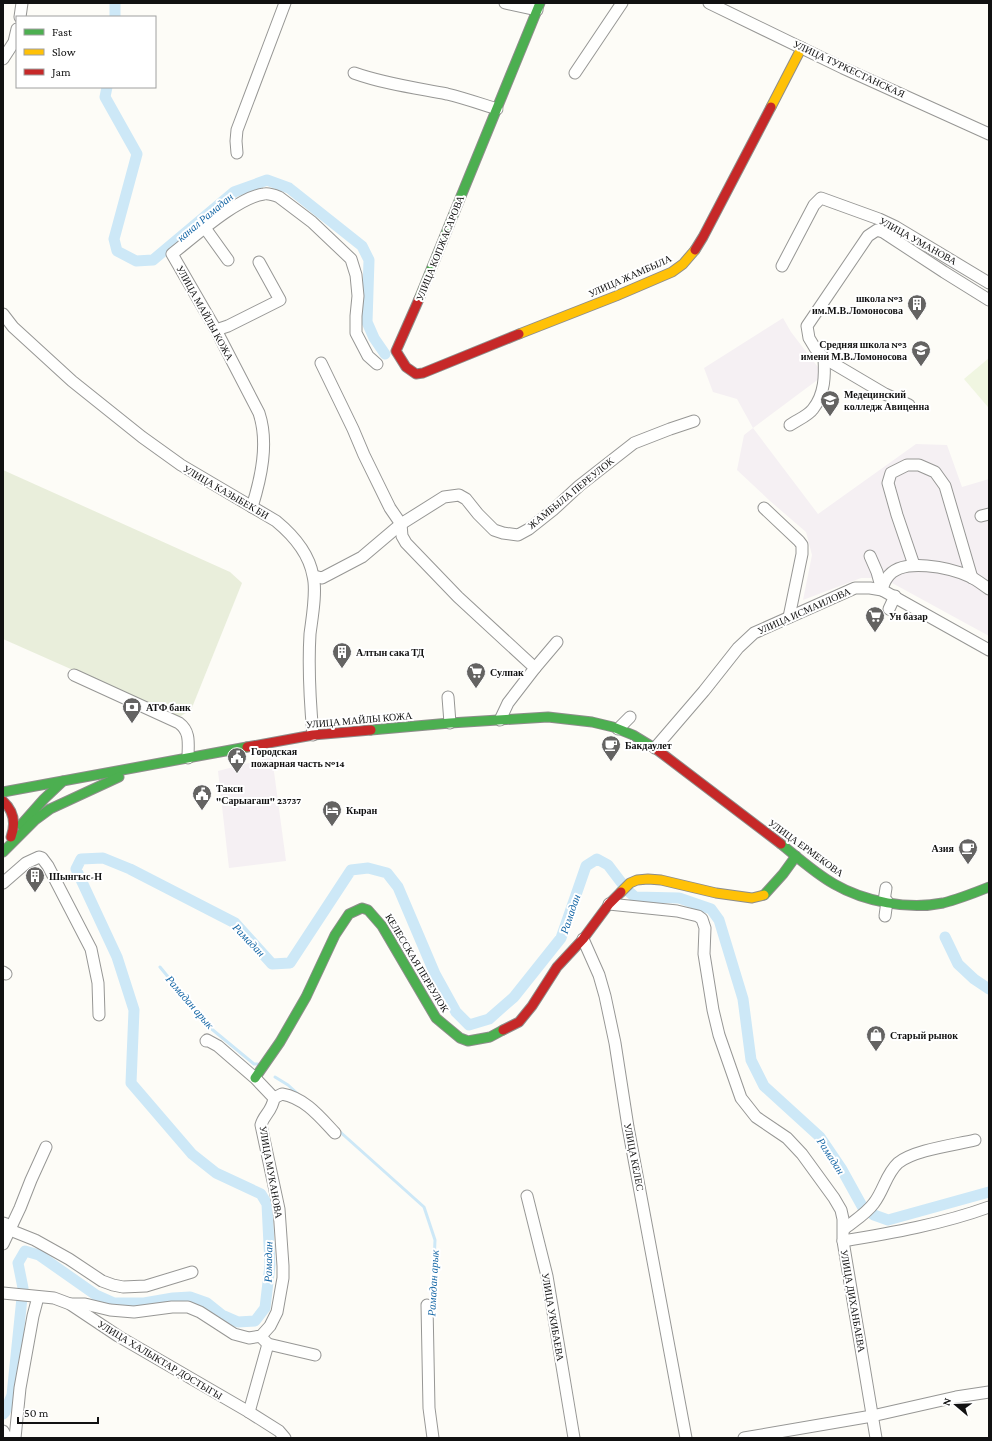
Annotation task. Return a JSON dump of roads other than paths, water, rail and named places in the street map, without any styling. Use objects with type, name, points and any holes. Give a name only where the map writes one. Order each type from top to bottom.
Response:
[{"type":"street","points":[[20,16],[22,3]]},
{"type":"street","points":[[237,153],[237,130],[285,3]]},
{"type":"street","points":[[505,3],[538,6]]},
{"type":"street","points":[[575,73],[622,3]]},
{"type":"street","name":"УЛИЦА ТУРКЕСТАНСКАЯ","points":[[709,3],[843,68],[989,134]]},
{"type":"street","name":"УЛИЦА КОПЖАСАРОВА","points":[[423,373],[416,374],[406,367],[396,351],[396,348],[418,302],[538,6]]},
{"type":"street","points":[[3,58],[14,42],[16,33]]},
{"type":"street","name":"УЛИЦА ЖАМБЫЛА","points":[[423,373],[616,296],[672,272],[682,264],[694,252],[703,237],[802,47]]},
{"type":"street","points":[[354,73],[396,85],[448,94],[497,109]]},
{"type":"street","name":"УЛИЦА МАЙЛЫ КОЖА","points":[[252,507],[262,466],[264,443],[263,424],[259,412],[216,330],[172,254],[234,207],[250,198],[264,194],[273,194],[279,197],[312,222],[351,259],[356,275],[358,296],[356,333],[368,356],[377,364]]},
{"type":"street","name":"УЛИЦА УМАНОВА","points":[[782,266],[814,205],[821,198],[879,219],[896,227],[989,283]]},
{"type":"street","points":[[205,228],[228,260]]},
{"type":"street","points":[[908,405],[885,394],[824,358],[809,338],[807,326],[868,236],[877,230],[890,236],[989,300]]},
{"type":"street","points":[[216,330],[280,300],[259,262]]},
{"type":"street","name":"УЛИЦА КАЗЫБЕК БИ","points":[[3,314],[8,327],[142,437],[181,465],[276,521],[290,532],[300,545],[308,559],[314,576],[310,635],[310,700],[313,735]]},
{"type":"street","points":[[790,425],[812,410],[821,397],[825,373],[824,358]]},
{"type":"street","points":[[321,363],[330,386],[353,429],[390,508],[401,524],[402,536],[406,543],[503,640],[535,668]]},
{"type":"street","name":"ЖАМБЫЛА ПЕРЕУЛОК","points":[[314,576],[322,578],[362,557],[401,524],[444,497],[459,495],[466,498],[478,514],[494,530],[518,535],[529,529],[553,510],[579,486],[634,443],[670,429],[694,422]]},
{"type":"street","points":[[914,565],[888,483],[891,473],[907,465],[919,465],[935,472],[945,486],[972,578]]},
{"type":"street","points":[[764,508],[802,545],[802,554],[789,618]]},
{"type":"street","points":[[870,556],[877,572],[882,590]]},
{"type":"street","points":[[882,590],[887,578],[894,571],[914,565],[953,570],[972,578],[989,588]]},
{"type":"street","name":"УЛИЦА ИСМАИЛОВА","points":[[655,748],[704,691],[738,648],[754,633],[855,588],[882,590],[895,596],[989,650]]},
{"type":"street","points":[[889,609],[895,596]]},
{"type":"street","points":[[500,720],[508,703],[535,668],[558,642]]},
{"type":"street","points":[[74,675],[179,723],[185,728],[187,734],[188,758]]},
{"type":"street","points":[[448,697],[450,723]]},
{"type":"street","name":"УЛИЦА МАЙЛЫ КОЖА","points":[[3,792],[313,735],[450,723],[548,717],[599,723],[634,736],[655,748]]},
{"type":"street","points":[[618,729],[630,717]]},
{"type":"street","name":"УЛИЦА ЕРМЕКОВА","points":[[655,748],[833,884],[859,895],[919,906],[936,904],[989,887]]},
{"type":"street","points":[[3,851],[35,820],[50,809],[115,780],[131,769]]},
{"type":"street","points":[[11,837],[44,799],[63,781]]},
{"type":"street","points":[[3,801],[9,807],[13,816],[14,829],[3,851]]},
{"type":"street","points":[[583,939],[609,904],[630,883],[637,880],[661,880],[716,893],[752,898],[765,895],[785,879],[796,856]]},
{"type":"street","points":[[3,883],[26,863],[39,857],[42,858],[91,949],[98,983],[99,1015]]},
{"type":"street","points":[[885,916],[886,888]]},
{"type":"street","name":"УЛИЦА ДИХАНБАЕВА","points":[[609,904],[677,911],[698,916],[702,919],[705,928],[704,954],[713,1010],[719,1035],[741,1098],[756,1117],[787,1138],[802,1154],[841,1210],[844,1229],[842,1241],[876,1438]]},
{"type":"street","name":"КЕЛЕССКАЯ ПЕРЕУЛОК","points":[[255,1078],[280,1042],[306,997],[335,935],[349,914],[356,910],[362,908],[368,910],[374,916],[382,926],[436,1018],[460,1038],[468,1041],[490,1037],[519,1022],[532,1006],[558,967],[583,939]]},
{"type":"street","name":"УЛИЦА КЕЛЕС","points":[[583,939],[599,975],[615,1043],[628,1127],[686,1438]]},
{"type":"street","points":[[206,1041],[207,1040],[218,1046],[255,1078],[274,1098],[282,1094],[297,1098],[308,1106],[336,1133]]},
{"type":"street","name":"УЛИЦА МУКАНОВА","points":[[264,1340],[277,1312],[283,1278],[279,1209],[261,1125],[262,1121],[273,1106],[274,1098]]},
{"type":"street","points":[[844,1229],[874,1203],[890,1172],[899,1163],[915,1154],[975,1140]]},
{"type":"street","points":[[3,1244],[6,1226],[20,1208],[30,1180],[46,1146]]},
{"type":"street","name":"УЛИЦА УКИБАЕВА","points":[[527,1196],[547,1276],[574,1438]]},
{"type":"street","points":[[842,1241],[950,1220],[989,1207]]},
{"type":"street","points":[[6,1226],[69,1259],[102,1281],[113,1285],[123,1287],[146,1286],[192,1272]]},
{"type":"street","points":[[7,1294],[34,1297],[33,1316],[20,1388],[15,1438]]},
{"type":"street","name":"УЛИЦА ХАЛЫКТАР ДОСТЫГЫ","points":[[34,1297],[54,1298],[70,1304],[118,1336],[249,1412],[279,1431],[284,1438]]},
{"type":"street","points":[[70,1304],[85,1304],[110,1310],[134,1312],[172,1307],[188,1307],[200,1312],[234,1334],[264,1340],[315,1355]]},
{"type":"street","points":[[427,1305],[429,1408],[433,1438]]},
{"type":"street","points":[[249,1412],[264,1340]]},
{"type":"street","points":[[744,1438],[872,1416],[956,1397],[989,1392]]},
{"type":"street","points":[[3,1431],[7,1438]]},
{"type":"waterway","name":"канал Рамадан","points":[[115,3],[115,16]]},
{"type":"waterway","name":"канал Рамадан","points":[[107,88],[105,97],[137,154],[114,239],[117,251],[136,261],[153,260],[234,192],[267,180],[289,188],[362,246],[369,260],[367,322],[374,338],[385,354]]},
{"type":"waterway","name":"Рамадан","points":[[3,1414],[12,1395],[23,1288],[18,1263],[25,1251],[39,1255],[96,1295],[114,1303],[144,1303],[173,1298],[190,1297],[207,1303],[222,1315],[238,1322],[255,1321],[265,1308],[270,1265],[267,1204],[261,1194],[216,1173],[192,1154],[131,1083],[134,1010],[117,957],[76,869],[81,859],[103,858],[130,869],[235,923],[272,964],[290,963],[351,870],[368,868],[387,873],[398,887],[435,974],[456,1012],[469,1025],[489,1019],[514,997],[561,938],[586,866],[597,859],[608,865],[627,890],[635,897],[679,898],[711,909],[719,920],[743,999],[751,1060],[764,1086],[820,1137],[841,1168],[862,1206],[874,1215],[888,1220],[989,1192]]},
{"type":"waterway","name":"Рамадан","points":[[945,937],[958,964],[974,979],[989,989]]},
{"type":"waterway","name":"Рамадан арык","points":[[160,967],[208,1026],[254,1064],[258,1064]]},
{"type":"waterway","name":"Рамадан арык","points":[[275,1077],[288,1085],[299,1095]]},
{"type":"waterway","name":"Рамадан арык","points":[[338,1130],[424,1207],[435,1240],[432,1310]]},
{"type":"place","name":"школа №3 им.М.В.Ломоносова","points":[[917,321]]},
{"type":"place","name":"Средняя школа №3 имени М.В.Ломоносова","points":[[921,367]]},
{"type":"place","name":"Медецинский колледж Авиценна","points":[[830,417]]},
{"type":"place","name":"Ун базар","points":[[875,633]]},
{"type":"place","name":"Алтын сака ТД","points":[[342,669]]},
{"type":"place","name":"Сулпак","points":[[476,689]]},
{"type":"place","name":"АТФ банк","points":[[132,724]]},
{"type":"place","name":"Бакдаулет","points":[[611,762]]},
{"type":"place","name":"Городская пожарная часть №14","points":[[237,774]]},
{"type":"place","name":"Такси \"Сарыагаш\" 23737","points":[[202,811]]},
{"type":"place","name":"Кыран","points":[[332,827]]},
{"type":"place","name":"Азия","points":[[968,865]]},
{"type":"place","name":"Шынгыс-Н","points":[[35,893]]},
{"type":"place","name":"Старый рынок","points":[[876,1052]]}]
